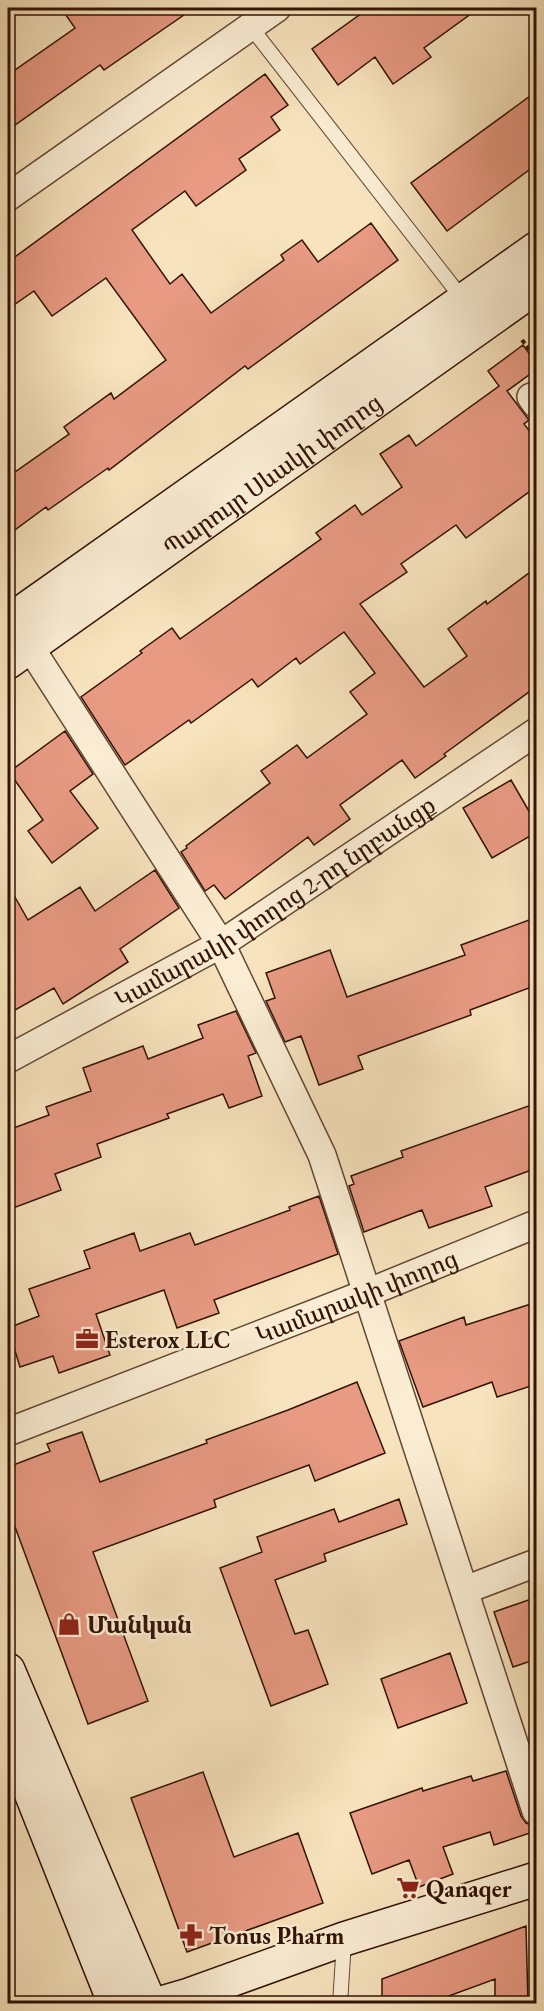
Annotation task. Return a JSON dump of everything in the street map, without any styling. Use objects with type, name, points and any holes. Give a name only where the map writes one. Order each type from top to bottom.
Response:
[{"type":"street","points":[[8,197],[277,8]]},
{"type":"street","name":"Պարույր Սևակի փողոց","points":[[19,654],[474,312],[537,249]]},
{"type":"street","name":"Պարույր Սևակի փողոց","points":[[10,621],[474,312],[537,287]]},
{"type":"street","points":[[10,621],[19,654],[221,944],[322,1155],[537,1812]]},
{"type":"street","name":"Կամարակի փողոց 2-րդ նրբանցք","points":[[8,1059],[221,944],[537,732]]},
{"type":"street","name":"Կամարակի փողոց","points":[[8,1432],[367,1293],[537,1224]]},
{"type":"street","points":[[465,1590],[537,1563]]},
{"type":"street","points":[[8,1670],[150,2004]]},
{"type":"street","points":[[8,1735],[115,2004]]},
{"type":"street","points":[[158,2004],[344,1939],[537,1879]]},
{"type":"lane","points":[[250,26],[474,312]]},
{"type":"lane","points":[[340,2004],[344,1939]]},
{"type":"path","points":[[522,340],[537,358]]},
{"type":"building","points":[[61,8],[194,8],[104,70],[100,65],[8,130],[8,75],[75,28]]},
{"type":"building","points":[[369,8],[479,8],[424,48],[431,57],[393,84],[375,57],[338,85],[312,49]]},
{"type":"building","points":[[265,74],[288,105],[271,117],[280,130],[239,159],[246,170],[196,206],[185,191],[132,230],[170,284],[182,274],[211,313],[284,260],[281,255],[302,240],[318,262],[371,223],[398,260],[248,369],[245,366],[109,470],[108,468],[48,510],[46,507],[8,535],[8,477],[69,434],[64,427],[111,393],[114,399],[166,360],[106,278],[52,316],[34,291],[8,309],[8,262]]},
{"type":"building","points":[[537,91],[537,164],[447,231],[411,183]]},
{"type":"building","points":[[523,345],[537,364],[537,369],[507,391],[529,420],[524,424],[537,441],[537,486],[466,538],[456,525],[401,564],[407,572],[360,604],[424,687],[467,656],[448,629],[537,567],[537,686],[415,778],[402,760],[340,805],[350,819],[314,845],[308,837],[225,899],[214,885],[205,891],[181,852],[270,783],[261,771],[297,745],[307,758],[367,714],[350,692],[375,673],[344,632],[300,664],[296,658],[258,687],[252,679],[191,723],[189,720],[125,765],[81,697],[172,628],[180,639],[321,539],[316,533],[355,505],[362,515],[402,487],[380,454],[409,435],[416,446],[499,386],[488,371]]},
{"type":"building","points":[[65,731],[93,774],[70,791],[98,828],[52,863],[28,831],[43,820],[9,772]]},
{"type":"building","points":[[511,780],[537,825],[537,832],[492,858],[463,808]]},
{"type":"building","points":[[155,870],[179,908],[120,949],[128,962],[63,1004],[54,988],[8,1014],[8,885],[28,920],[80,887],[95,911]]},
{"type":"building","points":[[537,917],[537,985],[470,1010],[471,1015],[358,1056],[363,1069],[319,1085],[301,1036],[285,1042],[266,1001],[275,998],[266,973],[330,950],[347,997],[465,955],[461,945]]},
{"type":"building","points":[[236,1011],[256,1053],[248,1056],[262,1096],[229,1108],[223,1094],[167,1114],[169,1118],[97,1144],[101,1157],[55,1174],[61,1190],[8,1210],[8,1130],[49,1115],[46,1107],[91,1091],[83,1068],[143,1046],[148,1059],[203,1038],[198,1025]]},
{"type":"building","points":[[537,1103],[537,1168],[485,1187],[492,1206],[429,1228],[422,1210],[364,1232],[349,1186],[354,1184],[351,1176],[403,1157],[401,1151]]},
{"type":"building","points":[[319,1196],[338,1254],[214,1300],[219,1313],[177,1328],[164,1290],[96,1314],[110,1355],[59,1373],[53,1356],[20,1367],[8,1328],[39,1316],[29,1289],[90,1268],[84,1251],[134,1233],[140,1251],[190,1233],[195,1245],[290,1210],[289,1207]]},
{"type":"building","points":[[537,1302],[537,1384],[497,1397],[492,1382],[423,1407],[399,1341],[464,1317],[466,1325]]},
{"type":"building","points":[[357,1382],[385,1453],[315,1481],[309,1465],[214,1500],[216,1507],[93,1552],[148,1701],[88,1724],[8,1508],[8,1467],[50,1451],[47,1444],[82,1432],[100,1482],[207,1443],[206,1440]]},
{"type":"building","points":[[399,1499],[407,1524],[324,1554],[326,1561],[275,1580],[295,1634],[308,1630],[328,1684],[271,1706],[220,1568],[262,1552],[257,1537],[334,1509],[339,1522]]},
{"type":"building","points":[[537,1597],[537,1659],[513,1667],[494,1612]]},
{"type":"building","points":[[450,1653],[467,1703],[398,1728],[381,1679]]},
{"type":"building","points":[[506,1771],[521,1816],[526,1823],[535,1826],[536,1831],[494,1845],[490,1832],[443,1847],[453,1874],[419,1887],[409,1860],[372,1874],[350,1813],[422,1788],[423,1791],[471,1776],[473,1781]]},
{"type":"building","points":[[203,1772],[234,1857],[298,1833],[323,1903],[187,1952],[131,1798]]},
{"type":"building","points":[[526,1926],[528,2004],[495,2004],[495,1979],[427,2004],[382,2004],[382,1979]]},
{"type":"place","name":"Esterox LLC","points":[[87,1339]]},
{"type":"place","name":"Մանկան","points":[[69,1624]]},
{"type":"place","name":"Qanaqer","points":[[408,1888]]},
{"type":"place","name":"Tonus Pharm","points":[[191,1935]]}]
